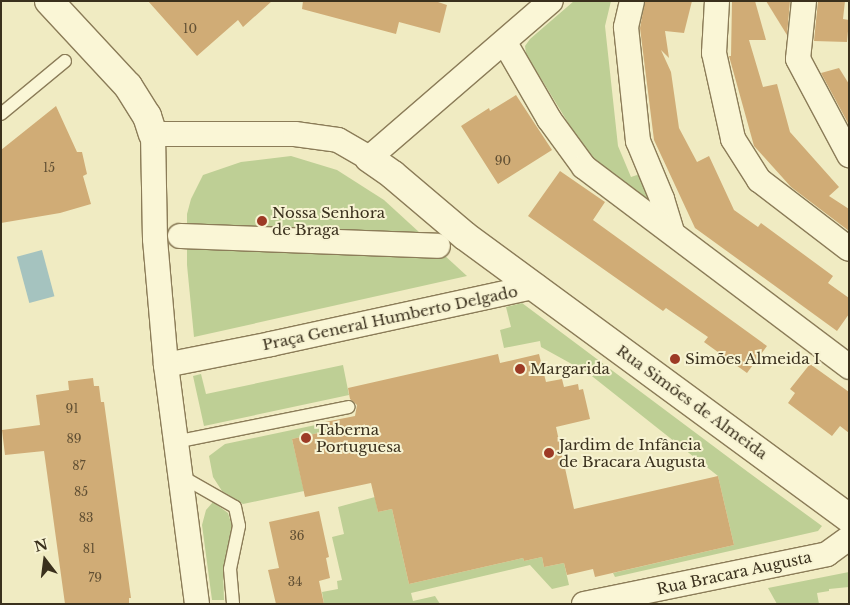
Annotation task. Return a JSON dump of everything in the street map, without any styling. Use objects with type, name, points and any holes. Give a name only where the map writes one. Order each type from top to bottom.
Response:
[{"type":"street","points":[[49,1],[128,86],[147,116],[153,134],[155,239],[166,365],[197,604]]},
{"type":"street","points":[[369,158],[505,43],[551,1]]},
{"type":"street","points":[[632,1],[626,27],[638,141],[662,199],[672,232]]},
{"type":"street","points":[[717,1],[714,53],[733,139],[760,180],[849,250]]},
{"type":"street","points":[[804,1],[798,59],[849,155]]},
{"type":"street","points":[[505,43],[549,119],[584,167],[849,367]]},
{"type":"street","name":"Praça General Humberto Delgado","points":[[153,134],[295,134],[338,140],[393,175],[465,236],[536,286]]},
{"type":"street","points":[[180,236],[438,246]]},
{"type":"street","name":"Praça General Humberto Delgado","points":[[166,365],[536,286]]},
{"type":"street","name":"Rua Simões de Almeida","points":[[536,286],[849,518]]},
{"type":"street","name":"Rua Bracara Augusta","points":[[584,604],[827,554],[849,538]]},
{"type":"lane","points":[[1,114],[65,61]]},
{"type":"lane","points":[[175,442],[349,407]]},
{"type":"lane","points":[[179,475],[235,507],[239,526],[230,569],[232,604]]},
{"type":"green space","points":[[574,1],[611,1],[605,26],[618,146],[631,177],[643,173],[659,212],[589,157],[526,54],[525,46],[530,39]]},
{"type":"green space","points":[[291,156],[337,170],[384,200],[467,276],[194,337],[187,265],[187,214],[191,199],[203,175],[241,162]]},
{"type":"green space","points":[[522,303],[822,526],[818,531],[615,577],[613,573],[734,545],[718,476],[588,373],[541,347],[540,341],[504,348],[500,330],[511,327],[506,307]]},
{"type":"green space","points":[[343,365],[349,395],[204,426],[193,376],[201,374],[206,394]]},
{"type":"green space","points":[[325,423],[327,431],[292,439],[304,491],[243,504],[222,491],[213,477],[209,456],[225,444]]},
{"type":"green space","points":[[375,497],[378,512],[392,509],[409,584],[523,558],[524,561],[542,557],[544,567],[564,563],[569,585],[552,589],[530,565],[411,593],[413,601],[435,596],[440,604],[324,604],[322,592],[338,589],[337,581],[342,580],[332,537],[344,534],[338,507]]},
{"type":"green space","points":[[213,502],[228,513],[232,526],[223,569],[224,600],[212,600],[202,525],[206,510]]},
{"type":"green space","points":[[849,572],[849,587],[829,589],[829,591],[817,593],[819,604],[777,604],[768,588]]},
{"type":"water","points":[[42,250],[54,296],[29,303],[17,257]]},
{"type":"building","points":[[148,1],[272,1],[243,27],[238,20],[197,56]]},
{"type":"building","points":[[303,1],[435,1],[447,5],[440,33],[399,22],[396,34],[302,9]]},
{"type":"building","points":[[645,1],[692,1],[684,33],[665,31],[669,58],[661,50],[671,72],[679,128],[697,162],[709,156],[734,210],[758,227],[761,223],[833,276],[828,283],[849,298],[849,314],[837,331],[695,228],[654,140],[640,28]]},
{"type":"building","points":[[732,1],[755,1],[766,40],[749,40],[763,87],[777,84],[790,132],[839,187],[829,196],[849,209],[849,231],[791,187],[754,146],[729,56],[731,56]]},
{"type":"building","points":[[766,1],[790,1],[787,35]]},
{"type":"building","points":[[818,1],[845,1],[843,19],[849,20],[847,42],[814,41]]},
{"type":"building","points":[[839,68],[849,84],[849,125],[821,73]]},
{"type":"building","points":[[516,95],[552,150],[498,184],[461,126],[489,108],[490,111]]},
{"type":"building","points":[[56,106],[77,152],[82,152],[87,174],[83,176],[91,204],[60,213],[1,223],[1,150]]},
{"type":"building","points":[[560,171],[605,202],[593,220],[767,346],[747,373],[704,342],[708,337],[666,308],[663,311],[528,216]]},
{"type":"building","points":[[498,354],[500,363],[539,354],[546,382],[562,379],[564,387],[578,384],[579,390],[583,389],[590,419],[556,427],[574,509],[718,476],[734,545],[595,577],[593,569],[567,575],[564,563],[544,567],[542,557],[524,561],[523,558],[409,584],[392,509],[378,512],[371,483],[305,497],[292,439],[327,431],[325,422],[355,416],[357,405],[350,399],[348,388]]},
{"type":"building","points":[[810,364],[849,392],[849,433],[840,426],[832,436],[788,403],[795,393],[790,389]]},
{"type":"building","points":[[93,378],[94,386],[99,386],[101,402],[104,402],[131,598],[129,598],[129,604],[65,604],[44,451],[5,455],[2,430],[40,425],[36,395],[69,390],[68,381]]},
{"type":"building","points":[[319,511],[329,557],[326,558],[330,578],[319,581],[324,604],[276,604],[268,570],[279,568],[269,522]]},
{"type":"place","name":"Nossa Senhora de Braga","points":[[262,221]]},
{"type":"place","name":"Simões Almeida I","points":[[675,359]]},
{"type":"place","name":"Margarida","points":[[520,369]]},
{"type":"place","name":"Taberna Portuguesa","points":[[306,438]]},
{"type":"place","name":"Jardim de Infância de Bracara Augusta","points":[[549,453]]}]
